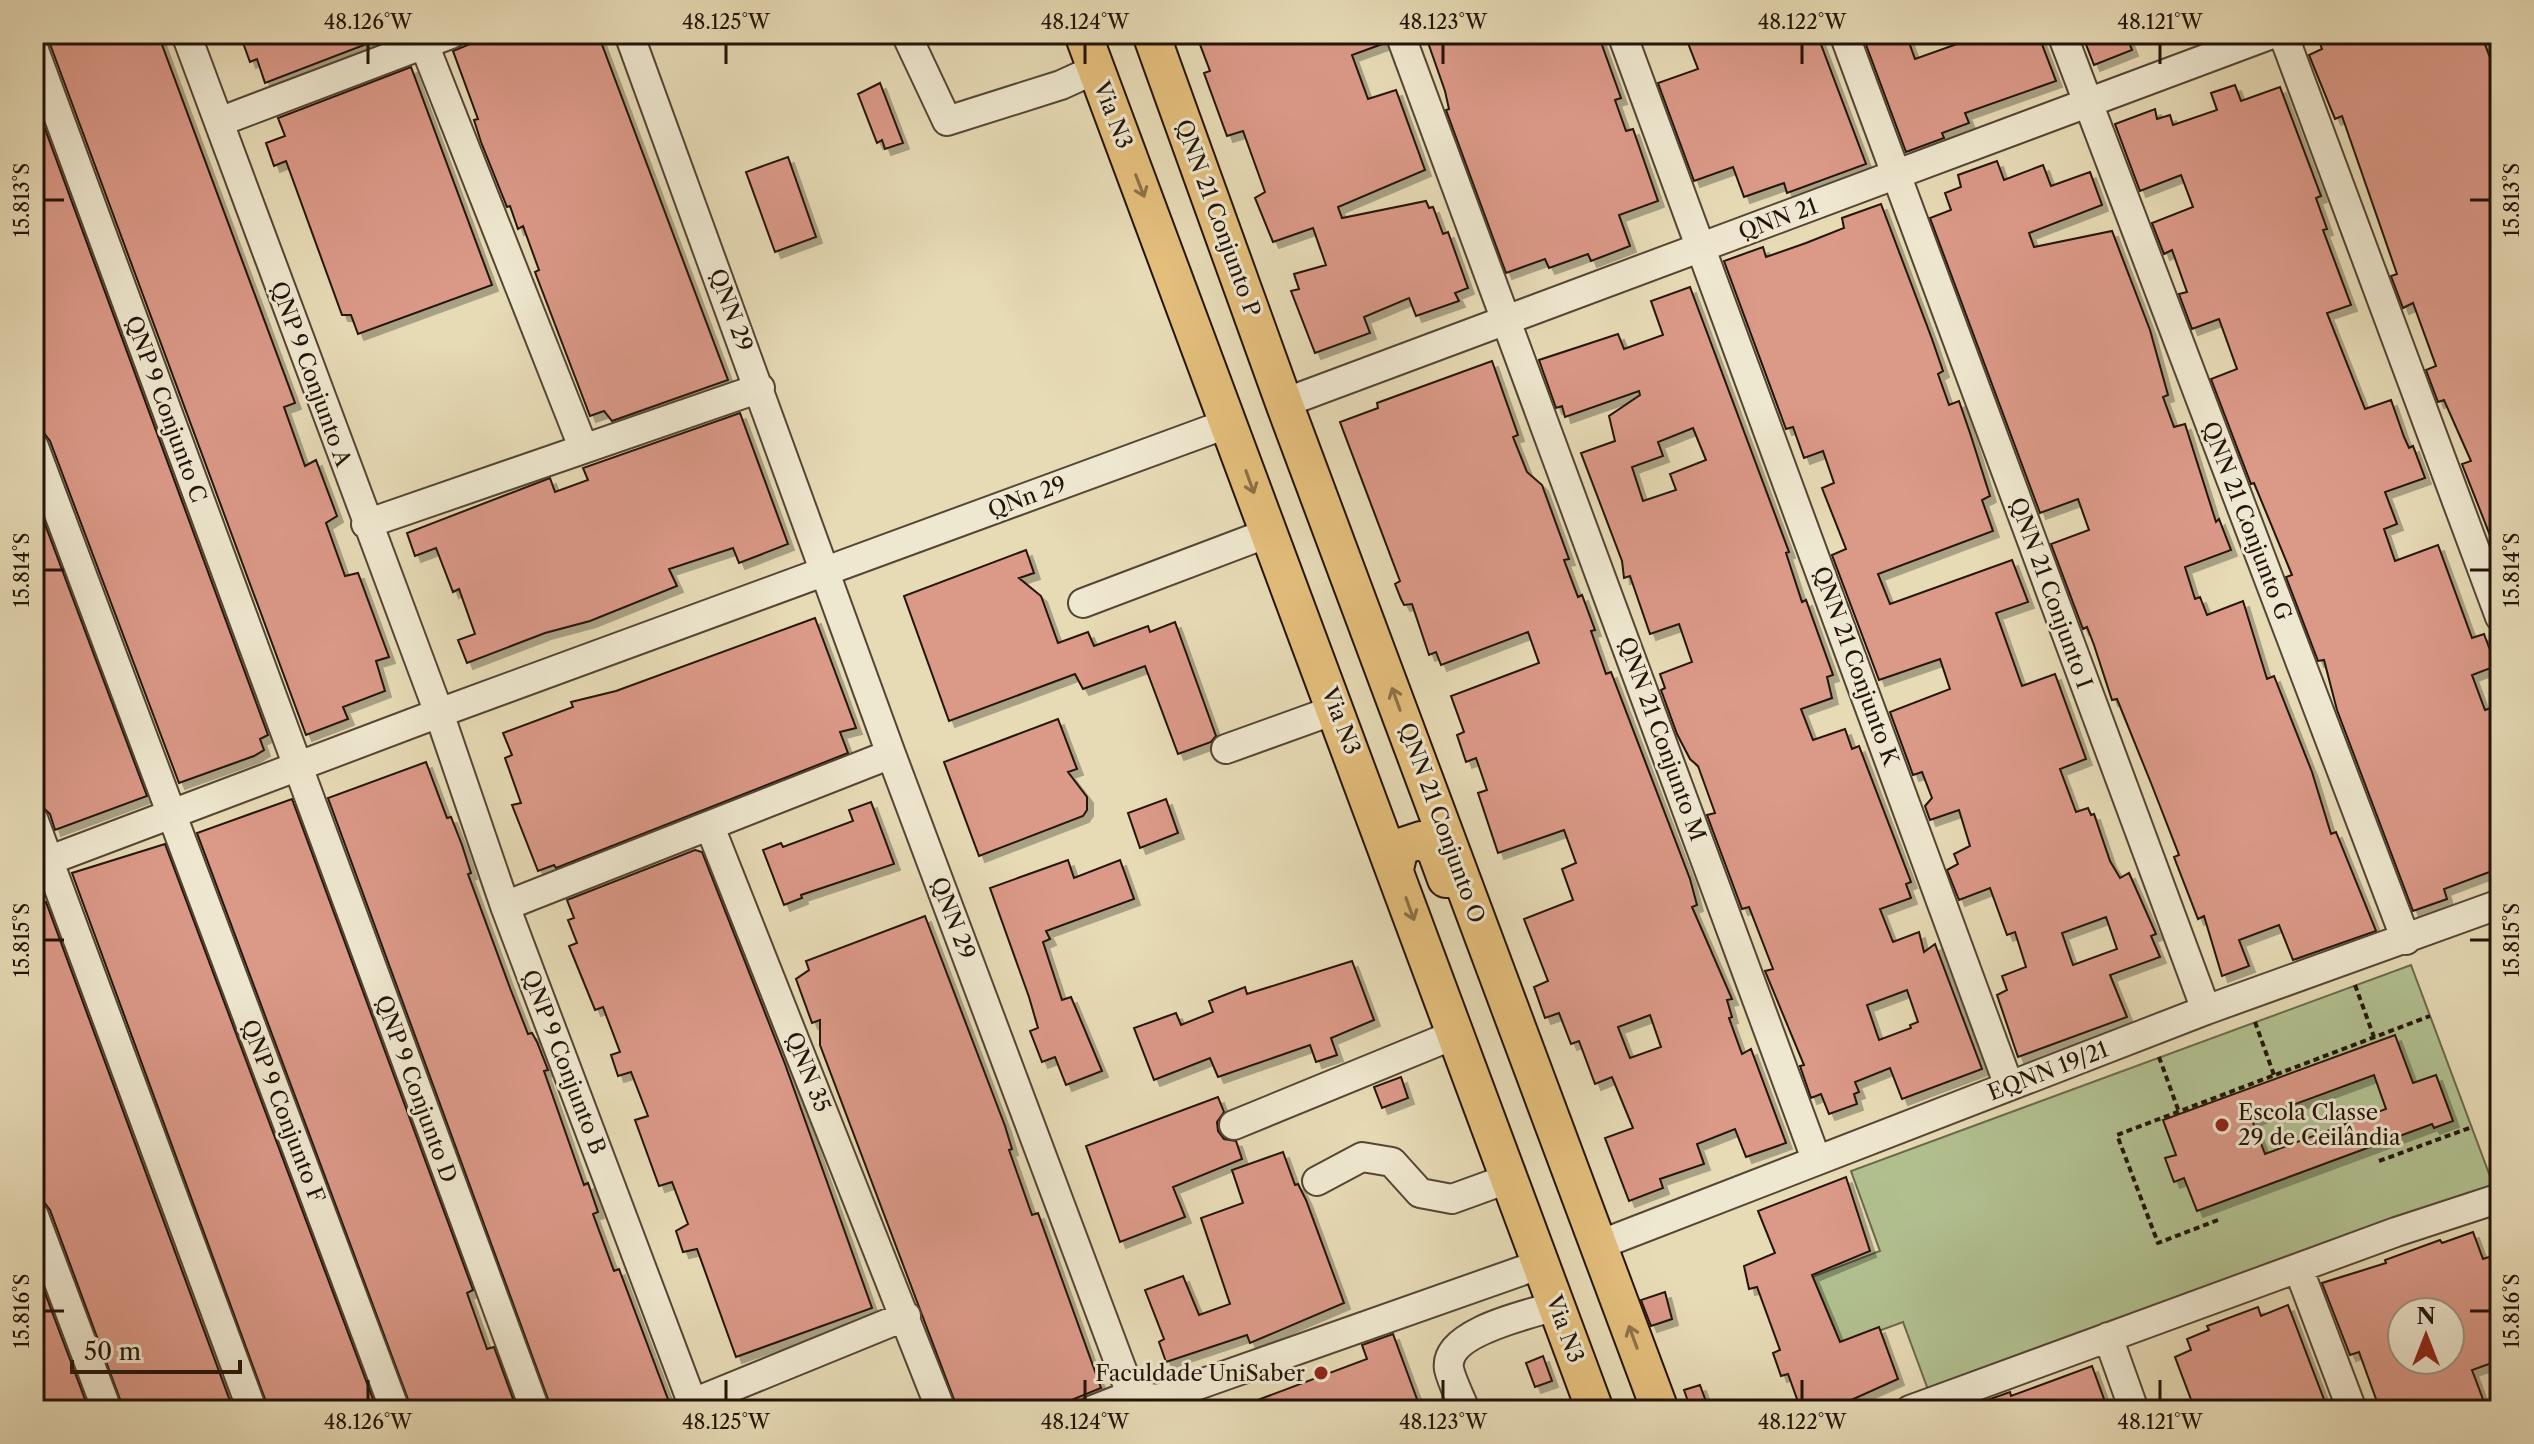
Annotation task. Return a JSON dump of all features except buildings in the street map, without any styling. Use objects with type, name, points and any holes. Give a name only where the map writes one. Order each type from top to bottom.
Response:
[{"type":"main road","name":"Via N3","points":[[1083,34],[1268,533],[1337,709],[1595,1410]]},
{"type":"main road","points":[[1132,34],[1189,138]]},
{"type":"main road","name":"QNN 21 Conjunto P","points":[[1151,34],[1284,403]]},
{"type":"main road","name":"QNN 21 Conjunto O","points":[[1284,403],[1595,1233]]},
{"type":"main road","points":[[1286,579],[1334,657],[1386,795],[1400,803],[1415,800],[1424,789],[1425,775]]},
{"type":"main road","points":[[1395,869],[1396,853],[1406,842],[1421,840],[1435,849],[1548,1159],[1595,1233],[1660,1410]]},
{"type":"street","name":"QNP 9 Conjunto A","points":[[186,34],[366,524],[439,713]]},
{"type":"street","points":[[219,122],[422,39],[451,34]]},
{"type":"street","name":"QNN 29","points":[[629,34],[891,754],[1134,1403]]},
{"type":"street","points":[[906,34],[947,121],[1061,85],[1096,69]]},
{"type":"street","name":"QNN 21 Conjunto M","points":[[1400,34],[1816,1159]]},
{"type":"street","name":"QNN 21 Conjunto K","points":[[1622,34],[1703,246],[2009,1086]]},
{"type":"street","name":"QNN 21 Conjunto I","points":[[1844,34],[2206,1010]]},
{"type":"street","name":"QNN 21 Conjunto G","points":[[2062,34],[2406,940]]},
{"type":"street","name":"QNN 21","points":[[1284,403],[2272,34]]},
{"type":"street","points":[[2283,34],[2500,617]]},
{"type":"street","points":[[422,39],[583,447]]},
{"type":"street","name":"QNP 9 Conjunto C","points":[[34,50],[297,768]]},
{"type":"street","points":[[366,524],[760,388]]},
{"type":"street","name":"QNn 29","points":[[826,570],[1229,423]]},
{"type":"street","name":"QNP 9 Conjunto F","points":[[34,447],[395,1410]]},
{"type":"street","points":[[1083,603],[1268,533]]},
{"type":"street","points":[[41,863],[826,570]]},
{"type":"street","points":[[1226,749],[1337,709]]},
{"type":"street","name":"QNP 9 Conjunto B","points":[[439,713],[505,906],[694,1406]]},
{"type":"street","points":[[505,906],[891,754]]},
{"type":"street","name":"QNP 9 Conjunto D","points":[[297,768],[535,1410]]},
{"type":"street","points":[[34,821],[41,863],[252,1410]]},
{"type":"street","name":"QNN 35","points":[[710,827],[941,1410]]},
{"type":"street","name":"EQNN 19/21","points":[[1595,1233],[1816,1159],[2206,1010],[2500,904]]},
{"type":"street","points":[[1234,1125],[1456,1034]]},
{"type":"street","points":[[1317,1181],[1362,1157],[1392,1162],[1420,1193],[1452,1199],[1510,1178]]},
{"type":"street","points":[[1910,1410],[2396,1232],[2499,1202]]},
{"type":"street","points":[[34,1216],[107,1410]]},
{"type":"street","points":[[1093,1410],[1158,1399],[1541,1264]]},
{"type":"street","points":[[2299,1270],[2352,1410]]},
{"type":"street","points":[[1465,1410],[1449,1367],[1451,1353],[1463,1341],[1493,1326],[1556,1306]]},
{"type":"street","points":[[694,1406],[906,1316]]},
{"type":"street","points":[[2108,1337],[2134,1410]]},
{"type":"path","points":[[2355,985],[2374,1037]]},
{"type":"path","points":[[2218,1220],[2158,1243],[2117,1135],[2430,1016]]},
{"type":"path","points":[[2255,1022],[2274,1075]]},
{"type":"path","points":[[2159,1057],[2179,1112]]},
{"type":"path","points":[[2379,1161],[2472,1127]]},
{"type":"green space","points":[[2411,965],[2494,1187],[1930,1395],[1903,1322],[1838,1346],[1812,1277],[1880,1251],[1851,1171]]},
{"type":"place","name":"Escola Classe 29 de Ceilândia","points":[[2222,1125]]},
{"type":"place","name":"Faculdade UniSaber","points":[[1321,1373]]}]
